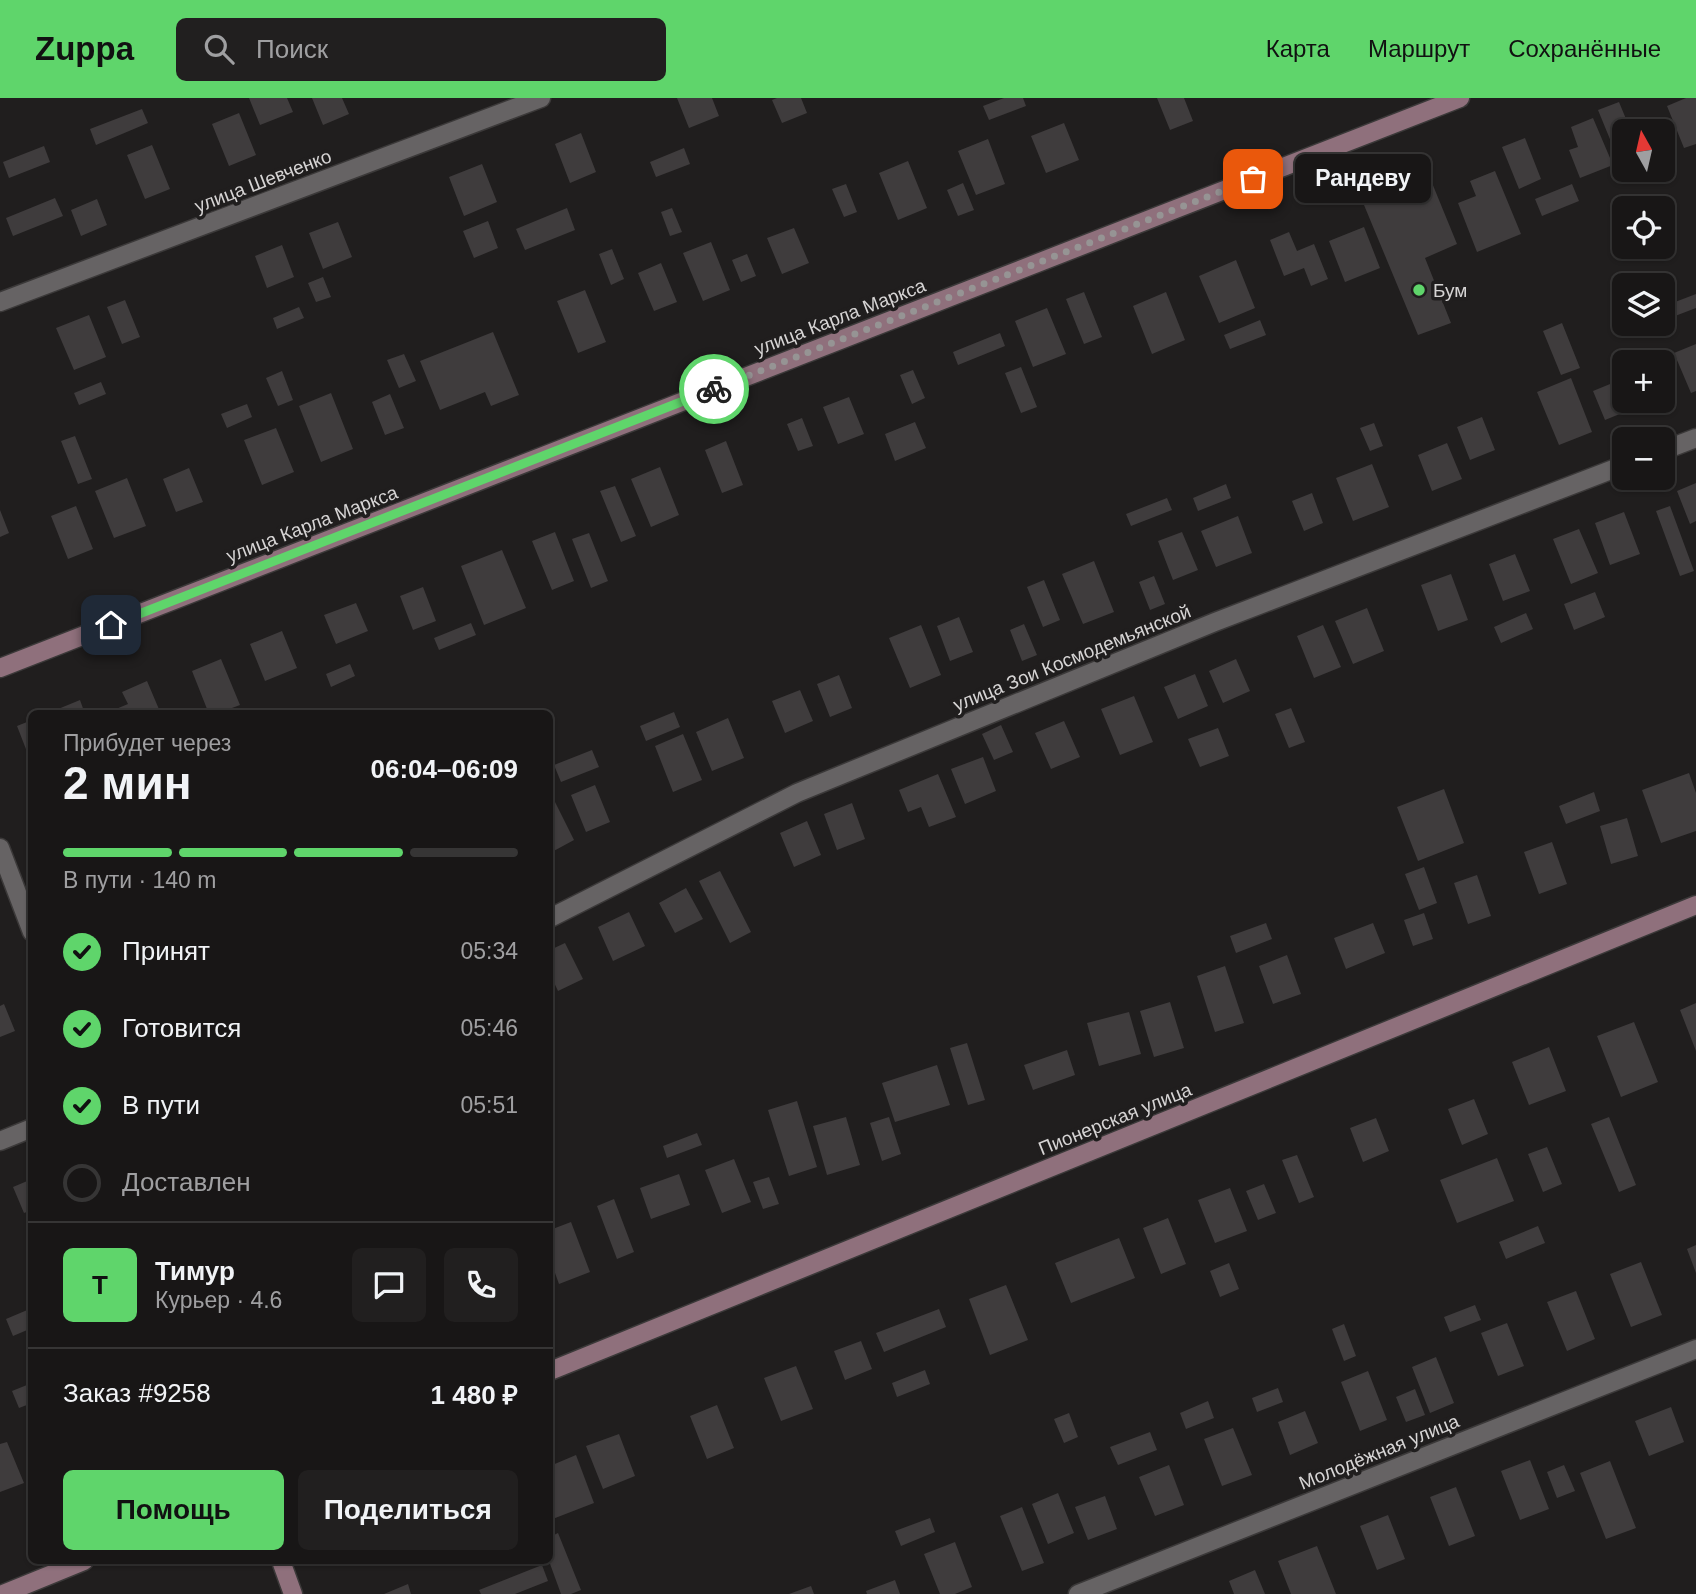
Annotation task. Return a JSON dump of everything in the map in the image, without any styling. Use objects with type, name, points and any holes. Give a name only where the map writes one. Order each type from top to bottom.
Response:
[{"type":"street","name":"улица Шевченко","points":[[0,302],[541,98]]},
{"type":"street","name":"улица Карла Маркса","points":[[0,668],[1460,98]]},
{"type":"street","points":[[1675,446],[1696,438]]},
{"type":"street","name":"улица Зои Космодемьянской","points":[[553,916],[797,793],[1214,622],[1612,471]]},
{"type":"street","points":[[0,848],[28,922]]},
{"type":"street","name":"Пионерская улица","points":[[553,1370],[1696,905]]},
{"type":"street","points":[[0,1140],[28,1130]]},
{"type":"street","name":"Молодёжная улица","points":[[1078,1594],[1696,1349]]},
{"type":"street","points":[[3,1594],[76,1564]]},
{"type":"street","points":[[282,1564],[293,1594]]},
{"type":"building","points":[[249,98],[287,98],[293,112],[260,125]]},
{"type":"building","points":[[312,98],[342,98],[349,114],[323,125]]},
{"type":"building","points":[[677,98],[712,98],[719,116],[689,128]]},
{"type":"building","points":[[801,98],[807,113],[782,123],[772,100]]},
{"type":"building","points":[[1004,98],[1023,98],[1026,106],[989,120],[983,106]]},
{"type":"building","points":[[1157,98],[1184,98],[1193,121],[1170,130]]},
{"type":"building","points":[[1686,98],[1696,98],[1696,144],[1684,148],[1675,119],[1672,119],[1667,106]]},
{"type":"building","points":[[1619,102],[1626,119],[1612,119],[1612,144],[1598,110]]},
{"type":"building","points":[[142,109],[148,123],[96,145],[90,129]]},
{"type":"building","points":[[239,113],[256,155],[229,166],[212,124]]},
{"type":"building","points":[[1593,118],[1612,165],[1580,178],[1569,150],[1578,147],[1571,127]]},
{"type":"building","points":[[1064,123],[1079,160],[1046,173],[1031,136]]},
{"type":"building","points":[[581,133],[596,172],[570,183],[555,144]]},
{"type":"building","points":[[1525,138],[1541,179],[1519,189],[1502,147]]},
{"type":"building","points":[[988,139],[1005,184],[976,195],[958,151]]},
{"type":"building","points":[[152,145],[170,189],[145,199],[127,155]]},
{"type":"building","points":[[44,146],[50,162],[9,178],[3,162]]},
{"type":"building","points":[[684,148],[690,164],[656,177],[650,162]]},
{"type":"building","points":[[908,161],[927,208],[898,220],[879,173]]},
{"type":"building","points":[[482,164],[497,202],[464,216],[449,177]]},
{"type":"building","points":[[1495,171],[1521,234],[1477,252],[1458,203],[1476,196],[1470,181]]},
{"type":"building","name":"Бум","points":[[1430,178],[1457,244],[1425,258],[1451,323],[1418,335],[1364,205]]},
{"type":"building","points":[[963,183],[974,210],[958,216],[947,190]]},
{"type":"building","points":[[846,184],[857,212],[844,217],[832,189]]},
{"type":"building","points":[[1572,184],[1579,201],[1542,216],[1535,199]]},
{"type":"building","points":[[55,198],[63,216],[13,236],[6,218]]},
{"type":"building","points":[[97,199],[107,225],[81,236],[71,210]]},
{"type":"building","points":[[567,208],[575,230],[525,250],[516,229]]},
{"type":"building","points":[[672,208],[682,232],[670,236],[661,212]]},
{"type":"building","points":[[488,221],[498,248],[474,258],[463,231]]},
{"type":"building","points":[[338,222],[352,257],[323,269],[309,233]]},
{"type":"building","points":[[1364,227],[1380,268],[1345,282],[1329,241]]},
{"type":"building","points":[[794,228],[809,263],[782,274],[767,238]]},
{"type":"building","points":[[1289,232],[1297,251],[1314,244],[1328,279],[1311,286],[1304,268],[1284,276],[1270,240]]},
{"type":"building","points":[[711,242],[730,290],[703,301],[683,253]]},
{"type":"building","points":[[282,245],[294,277],[267,288],[255,256]]},
{"type":"building","points":[[612,249],[624,279],[611,285],[599,254]]},
{"type":"building","points":[[747,254],[756,276],[741,282],[732,260]]},
{"type":"building","points":[[1236,260],[1255,308],[1219,323],[1199,276]]},
{"type":"building","points":[[661,263],[677,302],[654,311],[638,273]]},
{"type":"building","points":[[323,277],[331,297],[316,302],[308,283]]},
{"type":"building","points":[[585,290],[606,342],[578,353],[557,301]]},
{"type":"building","points":[[1084,292],[1102,337],[1084,344],[1066,299]]},
{"type":"building","points":[[1166,292],[1185,340],[1152,354],[1133,306]]},
{"type":"building","points":[[1696,294],[1696,308],[1675,316],[1675,302]]},
{"type":"building","points":[[125,300],[140,337],[122,344],[107,307]]},
{"type":"building","points":[[299,307],[304,318],[277,329],[273,318]]},
{"type":"building","points":[[1047,308],[1066,354],[1033,367],[1015,321]]},
{"type":"building","points":[[89,315],[106,357],[74,370],[56,328]]},
{"type":"building","points":[[1260,320],[1266,335],[1230,349],[1224,335]]},
{"type":"building","points":[[1562,323],[1580,368],[1561,375],[1543,331]]},
{"type":"building","points":[[493,332],[519,395],[491,406],[485,392],[440,410],[420,361]]},
{"type":"building","points":[[1000,333],[1005,346],[958,365],[953,352]]},
{"type":"building","points":[[1696,344],[1696,391],[1691,393],[1675,353]]},
{"type":"building","points":[[404,354],[416,381],[399,388],[387,360]]},
{"type":"building","points":[[1021,367],[1037,407],[1021,413],[1005,373]]},
{"type":"building","points":[[913,370],[925,398],[912,404],[900,375]]},
{"type":"building","points":[[282,371],[293,400],[278,406],[266,378]]},
{"type":"building","points":[[1571,378],[1592,432],[1559,445],[1537,392]]},
{"type":"building","points":[[101,382],[106,394],[79,405],[74,393]]},
{"type":"building","points":[[1612,383],[1612,413],[1622,413],[1605,420],[1593,391]]},
{"type":"building","points":[[331,393],[353,449],[321,462],[299,406]]},
{"type":"building","points":[[390,394],[404,428],[385,435],[372,402]]},
{"type":"building","points":[[849,397],[864,434],[838,444],[823,407]]},
{"type":"building","points":[[247,404],[252,417],[227,428],[221,414]]},
{"type":"building","points":[[1482,417],[1495,450],[1470,460],[1457,427]]},
{"type":"building","points":[[802,418],[813,446],[798,451],[787,424]]},
{"type":"building","points":[[915,422],[926,448],[895,461],[885,434]]},
{"type":"building","points":[[1374,423],[1383,446],[1370,451],[1360,428]]},
{"type":"building","points":[[276,428],[294,472],[262,485],[244,440]]},
{"type":"building","points":[[75,436],[92,479],[78,484],[61,441]]},
{"type":"building","points":[[726,441],[743,485],[722,493],[705,450]]},
{"type":"building","points":[[1447,443],[1462,479],[1432,491],[1418,455]]},
{"type":"building","points":[[1372,464],[1389,507],[1353,521],[1336,478]]},
{"type":"building","points":[[660,467],[679,515],[651,527],[631,479]]},
{"type":"building","points":[[189,468],[203,502],[176,512],[163,479]]},
{"type":"building","points":[[127,478],[146,526],[114,538],[95,491]]},
{"type":"building","points":[[1696,483],[1696,521],[1690,524],[1677,491]]},
{"type":"building","points":[[1226,484],[1231,498],[1198,511],[1193,498]]},
{"type":"building","points":[[615,486],[636,536],[621,542],[600,491]]},
{"type":"building","points":[[1312,493],[1323,523],[1304,531],[1292,501]]},
{"type":"building","points":[[1167,498],[1172,510],[1131,526],[1126,514]]},
{"type":"building","points":[[76,506],[93,549],[68,559],[51,516]]},
{"type":"building","points":[[1670,506],[1694,571],[1680,576],[1656,511]]},
{"type":"building","points":[[0,510],[9,533],[0,537]]},
{"type":"building","points":[[1624,512],[1640,554],[1610,565],[1595,523]]},
{"type":"building","points":[[1238,516],[1252,553],[1216,567],[1201,531]]},
{"type":"building","points":[[1579,529],[1598,573],[1571,584],[1553,539]]},
{"type":"building","points":[[555,532],[574,581],[552,590],[532,541]]},
{"type":"building","points":[[1182,532],[1198,570],[1173,580],[1158,541]]},
{"type":"building","points":[[589,533],[608,581],[591,588],[572,539]]},
{"type":"building","points":[[502,550],[526,608],[484,625],[461,566]]},
{"type":"building","points":[[1515,554],[1530,591],[1503,601],[1489,564]]},
{"type":"building","points":[[1094,561],[1114,612],[1083,624],[1062,574]]},
{"type":"building","points":[[1451,574],[1468,620],[1438,631],[1421,585]]},
{"type":"building","points":[[1154,576],[1165,604],[1150,610],[1139,582]]},
{"type":"building","points":[[1044,580],[1060,620],[1043,627],[1027,587]]},
{"type":"building","points":[[423,587],[436,621],[413,630],[400,596]]},
{"type":"building","points":[[1595,592],[1605,617],[1574,630],[1564,604]]},
{"type":"building","points":[[356,603],[368,631],[336,644],[324,615]]},
{"type":"building","points":[[1367,608],[1384,651],[1353,664],[1335,621]]},
{"type":"building","points":[[1526,613],[1533,629],[1501,643],[1494,627]]},
{"type":"building","points":[[959,617],[973,652],[950,661],[937,626]]},
{"type":"building","points":[[471,623],[476,635],[439,650],[434,638]]},
{"type":"building","points":[[1024,624],[1037,655],[1022,661],[1010,630]]},
{"type":"building","points":[[921,625],[941,675],[910,688],[889,638]]},
{"type":"building","points":[[1323,625],[1341,667],[1314,678],[1297,636]]},
{"type":"building","points":[[282,631],[297,668],[265,681],[250,644]]},
{"type":"building","points":[[221,659],[240,705],[227,710],[207,710],[192,671]]},
{"type":"building","points":[[1236,659],[1250,691],[1223,703],[1209,671]]},
{"type":"building","points":[[350,664],[355,676],[331,687],[326,674]]},
{"type":"building","points":[[1195,674],[1208,706],[1178,719],[1164,687]]},
{"type":"building","points":[[839,675],[852,708],[830,717],[817,684]]},
{"type":"building","points":[[147,681],[159,710],[114,710],[128,704],[122,692]]},
{"type":"building","points":[[800,690],[813,721],[785,733],[772,701]]},
{"type":"building","points":[[1134,696],[1153,742],[1120,755],[1101,709]]},
{"type":"building","points":[[80,700],[84,710],[56,710]]},
{"type":"building","points":[[1291,708],[1305,742],[1289,748],[1275,714]]},
{"type":"building","points":[[674,712],[680,727],[646,741],[640,726]]},
{"type":"building","points":[[728,718],[744,758],[712,771],[696,732]]},
{"type":"building","points":[[1064,721],[1080,757],[1051,769],[1035,733]]},
{"type":"building","points":[[28,722],[28,754],[17,726]]},
{"type":"building","points":[[1001,725],[1013,752],[994,760],[982,734]]},
{"type":"building","points":[[1218,728],[1229,756],[1200,767],[1188,739]]},
{"type":"building","points":[[683,734],[702,780],[673,792],[655,746]]},
{"type":"building","points":[[592,750],[599,767],[561,782],[554,765]]},
{"type":"building","points":[[983,757],[996,791],[965,804],[951,769]]},
{"type":"building","points":[[1689,773],[1696,793],[1696,831],[1661,843],[1642,790]]},
{"type":"building","points":[[938,774],[956,817],[929,827],[921,807],[908,812],[899,790]]},
{"type":"building","points":[[595,785],[610,822],[586,832],[571,795]]},
{"type":"building","points":[[1444,789],[1464,843],[1418,861],[1397,807]]},
{"type":"building","points":[[1594,792],[1600,811],[1566,824],[1559,806]]},
{"type":"building","points":[[553,798],[574,840],[553,851]]},
{"type":"building","points":[[852,803],[865,839],[837,850],[824,814]]},
{"type":"building","points":[[1627,818],[1638,856],[1611,864],[1600,826]]},
{"type":"building","points":[[807,821],[821,855],[794,867],[780,833]]},
{"type":"building","points":[[1552,842],[1567,884],[1539,894],[1524,852]]},
{"type":"building","points":[[1424,867],[1437,903],[1419,910],[1405,874]]},
{"type":"building","points":[[720,871],[751,932],[730,943],[699,881]]},
{"type":"building","points":[[1477,875],[1491,916],[1468,924],[1454,883]]},
{"type":"building","points":[[686,888],[703,919],[675,933],[659,903]]},
{"type":"building","points":[[629,912],[645,946],[613,961],[598,927]]},
{"type":"building","points":[[1424,913],[1433,939],[1413,946],[1404,920]]},
{"type":"building","points":[[1266,923],[1272,939],[1236,953],[1230,936]]},
{"type":"building","points":[[1373,923],[1385,953],[1346,969],[1334,938]]},
{"type":"building","points":[[565,943],[583,979],[558,991],[553,980],[553,949]]},
{"type":"building","points":[[1287,955],[1301,994],[1273,1004],[1259,966]]},
{"type":"building","points":[[1225,966],[1244,1023],[1215,1032],[1197,976]]},
{"type":"building","points":[[1170,1002],[1184,1048],[1154,1057],[1140,1011]]},
{"type":"building","points":[[1696,1003],[1696,1051],[1680,1010]]},
{"type":"building","points":[[4,1004],[15,1031],[0,1037],[0,1006]]},
{"type":"building","points":[[1129,1012],[1141,1054],[1099,1066],[1087,1023]]},
{"type":"building","points":[[1634,1022],[1658,1082],[1621,1097],[1597,1036]]},
{"type":"building","points":[[967,1043],[985,1100],[968,1105],[950,1048]]},
{"type":"building","points":[[1549,1047],[1566,1091],[1529,1105],[1512,1062]]},
{"type":"building","points":[[1067,1050],[1075,1075],[1033,1090],[1024,1065]]},
{"type":"building","points":[[937,1065],[950,1105],[895,1122],[882,1083]]},
{"type":"building","points":[[1474,1099],[1488,1134],[1462,1145],[1448,1109]]},
{"type":"building","points":[[797,1101],[817,1167],[789,1176],[768,1110]]},
{"type":"building","points":[[846,1117],[860,1165],[827,1175],[813,1126]]},
{"type":"building","points":[[889,1117],[901,1154],[882,1161],[870,1123]]},
{"type":"building","points":[[1609,1117],[1636,1185],[1619,1192],[1591,1124]]},
{"type":"building","points":[[1376,1118],[1389,1151],[1363,1162],[1350,1128]]},
{"type":"building","points":[[697,1133],[702,1145],[667,1158],[663,1146]]},
{"type":"building","points":[[1547,1147],[1562,1184],[1543,1192],[1528,1154]]},
{"type":"building","points":[[1297,1155],[1314,1197],[1299,1203],[1282,1160]]},
{"type":"building","points":[[1497,1158],[1514,1201],[1457,1223],[1440,1180]]},
{"type":"building","points":[[734,1159],[751,1202],[722,1213],[705,1170]]},
{"type":"building","points":[[679,1174],[690,1205],[651,1219],[640,1188]]},
{"type":"building","points":[[769,1177],[779,1204],[763,1209],[753,1182]]},
{"type":"building","points":[[28,1181],[28,1212],[24,1213],[13,1187]]},
{"type":"building","points":[[1264,1184],[1276,1213],[1258,1220],[1246,1191]]},
{"type":"building","points":[[1230,1188],[1247,1231],[1215,1243],[1198,1200]]},
{"type":"building","points":[[614,1199],[634,1252],[617,1259],[597,1206]]},
{"type":"building","points":[[1168,1218],[1186,1264],[1161,1274],[1143,1228]]},
{"type":"building","points":[[571,1222],[590,1272],[559,1284],[553,1267],[553,1229]]},
{"type":"building","points":[[1538,1226],[1545,1243],[1506,1259],[1499,1242]]},
{"type":"building","points":[[1119,1238],[1135,1278],[1071,1303],[1055,1263]]},
{"type":"building","points":[[1696,1245],[1696,1273],[1687,1249]]},
{"type":"building","points":[[1641,1262],[1662,1315],[1631,1327],[1610,1274]]},
{"type":"building","points":[[1229,1263],[1239,1289],[1220,1297],[1210,1271]]},
{"type":"building","points":[[1006,1285],[1028,1340],[990,1355],[969,1299]]},
{"type":"building","points":[[1576,1291],[1595,1339],[1567,1351],[1547,1302]]},
{"type":"building","points":[[1475,1305],[1481,1320],[1450,1332],[1444,1317]]},
{"type":"building","points":[[939,1309],[946,1327],[884,1352],[876,1333]]},
{"type":"building","points":[[28,1310],[28,1330],[13,1336],[6,1319]]},
{"type":"building","points":[[1507,1323],[1524,1366],[1498,1376],[1481,1333]]},
{"type":"building","points":[[1344,1324],[1356,1356],[1344,1361],[1332,1329]]},
{"type":"building","points":[[861,1341],[872,1369],[845,1380],[834,1351]]},
{"type":"building","points":[[1436,1357],[1454,1403],[1430,1413],[1412,1367]]},
{"type":"building","points":[[796,1366],[813,1409],[781,1421],[764,1378]]},
{"type":"building","points":[[925,1370],[930,1384],[897,1397],[892,1383]]},
{"type":"building","points":[[1368,1371],[1387,1420],[1360,1431],[1341,1382]]},
{"type":"building","points":[[28,1385],[28,1405],[19,1408],[12,1391]]},
{"type":"building","points":[[1278,1388],[1283,1402],[1257,1412],[1252,1398]]},
{"type":"building","points":[[1415,1389],[1425,1415],[1406,1422],[1396,1397]]},
{"type":"building","points":[[1208,1401],[1214,1418],[1186,1429],[1180,1413]]},
{"type":"building","points":[[717,1405],[734,1448],[707,1459],[690,1416]]},
{"type":"building","points":[[1671,1407],[1684,1442],[1649,1456],[1635,1421]]},
{"type":"building","points":[[1305,1411],[1318,1443],[1290,1455],[1278,1422]]},
{"type":"building","points":[[1069,1413],[1078,1437],[1064,1443],[1054,1419]]},
{"type":"building","points":[[1233,1428],[1252,1475],[1222,1486],[1204,1439]]},
{"type":"building","points":[[1150,1432],[1157,1450],[1118,1465],[1110,1447]]},
{"type":"building","points":[[619,1434],[635,1476],[603,1489],[586,1446]]},
{"type":"building","points":[[7,1442],[24,1483],[0,1492],[0,1444]]},
{"type":"building","points":[[576,1455],[594,1503],[553,1519],[553,1465]]},
{"type":"building","points":[[1530,1460],[1549,1509],[1520,1520],[1501,1471]]},
{"type":"building","points":[[1610,1461],[1636,1528],[1606,1539],[1580,1473]]},
{"type":"building","points":[[1169,1465],[1184,1505],[1155,1516],[1139,1477]]},
{"type":"building","points":[[1564,1465],[1575,1491],[1557,1498],[1547,1472]]},
{"type":"building","points":[[1456,1487],[1475,1536],[1449,1546],[1430,1497]]},
{"type":"building","points":[[1058,1493],[1074,1533],[1048,1544],[1032,1504]]},
{"type":"building","points":[[1105,1496],[1117,1529],[1088,1540],[1075,1507]]},
{"type":"building","points":[[1022,1507],[1044,1563],[1022,1571],[1000,1516]]},
{"type":"building","points":[[1388,1515],[1405,1559],[1377,1570],[1360,1526]]},
{"type":"building","points":[[930,1518],[935,1532],[901,1546],[895,1531]]},
{"type":"building","points":[[558,1533],[581,1590],[561,1594],[550,1564],[553,1564],[553,1536]]},
{"type":"building","points":[[955,1542],[972,1587],[955,1594],[940,1594],[924,1554]]},
{"type":"building","points":[[1317,1546],[1336,1594],[1291,1594],[1278,1561]]},
{"type":"building","points":[[542,1565],[548,1581],[515,1594],[481,1594],[479,1590]]},
{"type":"building","points":[[1255,1570],[1265,1594],[1234,1594],[1229,1581]]},
{"type":"building","points":[[895,1580],[900,1594],[867,1594],[866,1591]]},
{"type":"building","points":[[408,1584],[411,1594],[384,1594]]},
{"type":"building","points":[[811,1586],[814,1594],[789,1594]]},
{"type":"way so far","points":[[714,389],[1253,179]]},
{"type":"place","name":"Рандеву","points":[[1253,179]]},
{"type":"place","name":"Бум","points":[[1419,290]]},
{"type":"route","points":[[111,625],[714,389]]}]
